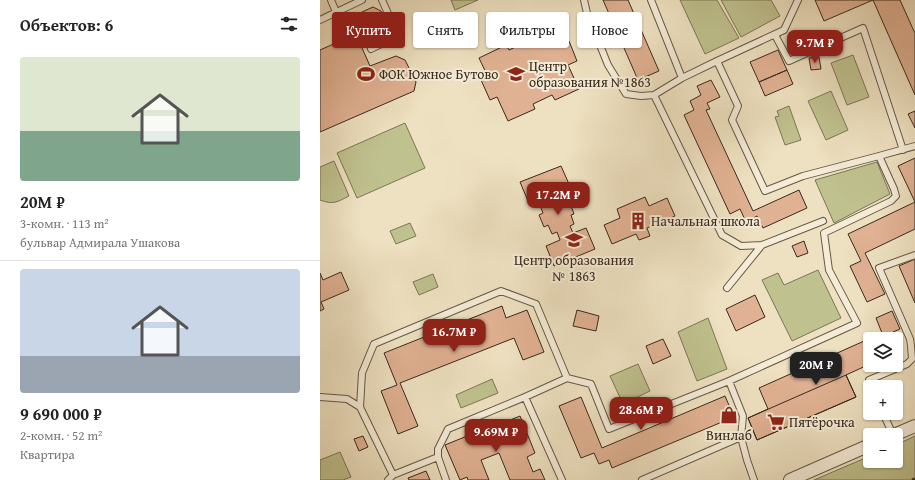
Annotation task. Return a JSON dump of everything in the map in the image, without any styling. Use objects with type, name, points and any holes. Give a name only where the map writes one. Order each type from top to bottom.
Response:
[{"type":"street","points":[[903,431],[915,426]]},
{"type":"street","points":[[790,480],[863,448]]},
{"type":"lane","points":[[331,0],[336,12],[362,0]]},
{"type":"lane","points":[[371,49],[398,36],[382,0]]},
{"type":"lane","points":[[584,0],[587,14],[608,65],[626,94],[641,96],[654,95],[682,78],[784,30],[798,0]]},
{"type":"lane","points":[[651,0],[682,78]]},
{"type":"lane","points":[[320,20],[332,14]]},
{"type":"lane","points":[[775,35],[789,61],[862,28],[902,150]]},
{"type":"lane","points":[[717,61],[738,106],[732,120],[765,191],[803,176],[915,146]]},
{"type":"lane","points":[[654,95],[722,235],[741,246],[762,245],[823,221]]},
{"type":"lane","points":[[824,233],[891,201],[896,196],[880,156]]},
{"type":"lane","points":[[446,480],[438,457],[438,449],[448,429],[567,378],[591,384],[609,429],[729,381],[857,323],[829,270],[824,233],[816,224]]},
{"type":"lane","points":[[728,288],[762,245]]},
{"type":"lane","points":[[869,380],[907,364],[912,359],[910,339],[880,268],[915,255]]},
{"type":"lane","points":[[438,457],[391,476],[360,407],[362,373],[374,344],[501,290],[536,304],[567,378]]},
{"type":"lane","points":[[729,381],[743,416],[741,437],[754,480]]},
{"type":"lane","points":[[320,397],[347,399],[360,407]]},
{"type":"lane","points":[[525,397],[562,480]]},
{"type":"lane","points":[[642,480],[741,437]]},
{"type":"green space","points":[[451,0],[478,0],[455,10]]},
{"type":"green space","points":[[680,0],[717,0],[739,38],[705,54]]},
{"type":"green space","points":[[721,0],[771,0],[780,16],[741,37]]},
{"type":"green space","points":[[853,55],[869,97],[847,105],[831,63]]},
{"type":"green space","points":[[831,91],[848,130],[826,140],[808,101]]},
{"type":"green space","points":[[789,106],[801,140],[785,145],[775,117],[779,116],[777,111]]},
{"type":"green space","points":[[405,123],[425,168],[357,198],[337,153]]},
{"type":"green space","points":[[334,161],[349,196],[332,203],[320,200],[320,167]]},
{"type":"green space","points":[[877,162],[890,194],[834,223],[815,180]]},
{"type":"green space","points":[[410,223],[416,236],[396,244],[390,231]]},
{"type":"green space","points":[[818,270],[841,318],[792,341],[762,280],[778,273],[784,285]]},
{"type":"green space","points":[[433,274],[438,287],[419,295],[413,282]]},
{"type":"green space","points":[[708,318],[727,369],[697,381],[678,332]]},
{"type":"green space","points":[[638,364],[650,391],[623,404],[610,376]]},
{"type":"green space","points":[[492,379],[498,393],[461,408],[456,395]]},
{"type":"green space","points":[[915,436],[915,480],[814,480],[863,459],[863,468],[903,468],[903,442]]},
{"type":"green space","points":[[340,452],[351,477],[343,480],[320,480],[320,460]]},
{"type":"building","points":[[603,0],[628,0],[633,12],[608,12]]},
{"type":"building","points":[[815,0],[873,0],[824,21]]},
{"type":"building","points":[[873,0],[900,0],[915,33],[915,95]]},
{"type":"building","name":"ФОК Южное Бутово","points":[[373,7],[381,12],[362,12]]},
{"type":"building","points":[[642,32],[659,71],[638,80],[624,48],[642,48]]},
{"type":"building","points":[[569,41],[577,61],[568,65],[579,89],[555,100],[552,95],[533,104],[535,109],[508,121],[497,97],[490,100],[481,80],[488,77],[479,58],[500,48],[508,48],[509,50],[513,48],[569,48]]},
{"type":"building","name":"ФОК Южное Бутово","points":[[332,45],[332,48],[362,48],[370,66],[396,56],[405,60],[416,82],[414,91],[320,132],[320,50]]},
{"type":"building","points":[[778,50],[787,70],[759,82],[750,62]]},
{"type":"building","points":[[819,57],[821,69],[811,70],[809,58]]},
{"type":"building","points":[[787,70],[793,84],[765,96],[759,82]]},
{"type":"building","points":[[711,80],[720,97],[707,103],[710,109],[706,110],[753,211],[799,190],[807,208],[763,228],[757,216],[746,222],[740,209],[730,214],[684,115],[694,110],[690,101],[701,95],[697,86]]},
{"type":"building","points":[[915,111],[915,128],[908,114]]},
{"type":"building","points":[[915,158],[915,202],[898,166]]},
{"type":"building","points":[[561,166],[569,184],[555,190],[558,196],[562,194],[567,204],[570,203],[574,214],[571,215],[574,224],[570,226],[573,233],[586,228],[595,249],[554,266],[546,246],[560,240],[557,232],[552,234],[548,225],[544,227],[539,215],[543,213],[539,203],[544,201],[542,195],[528,201],[520,182]]},
{"type":"building","name":"Начальная школа","points":[[645,197],[649,206],[667,198],[675,216],[647,228],[650,236],[639,240],[636,234],[612,244],[604,225],[620,218],[617,209]]},
{"type":"building","points":[[915,202],[915,229],[865,253],[885,294],[867,302],[850,266],[861,261],[848,234]]},
{"type":"building","points":[[804,241],[808,253],[797,257],[792,246]]},
{"type":"building","points":[[915,259],[915,303],[899,266]]},
{"type":"building","points":[[341,272],[349,290],[321,302],[324,309],[320,311],[320,273],[323,280]]},
{"type":"building","points":[[755,295],[765,317],[736,331],[726,309]]},
{"type":"building","points":[[502,306],[506,318],[527,310],[544,352],[523,360],[514,338],[400,383],[418,426],[398,434],[381,391],[397,385],[384,353]]},
{"type":"building","points":[[577,310],[599,316],[596,331],[573,326]]},
{"type":"building","points":[[892,311],[900,329],[893,332],[882,332],[876,318]]},
{"type":"building","points":[[663,339],[671,356],[653,364],[646,346]]},
{"type":"building","points":[[863,341],[863,367],[846,375],[856,397],[757,440],[748,418],[768,409],[759,388]]},
{"type":"building","points":[[846,375],[856,397],[757,440],[748,418]]},
{"type":"building","points":[[725,396],[734,417],[612,468],[609,460],[599,464],[594,453],[581,458],[559,406],[581,397],[602,448]]},
{"type":"building","points":[[520,416],[535,453],[527,457],[533,472],[540,469],[545,480],[510,480],[499,453],[481,460],[489,480],[468,480],[467,477],[460,480],[445,445],[477,432],[482,444],[489,442],[498,438],[493,427]]},
{"type":"building","points":[[363,436],[368,447],[359,451],[354,439]]},
{"type":"building","points":[[426,471],[430,480],[409,480],[408,478]]},
{"type":"place","name":"ФОК Южное Бутово","points":[[366,74]]},
{"type":"place","name":"Центр образования №1863","points":[[516,74]]},
{"type":"place","name":"Начальная школа","points":[[638,221]]},
{"type":"place","name":"Центр образования № 1863","points":[[574,240]]},
{"type":"place","name":"Винлаб","points":[[729,415]]},
{"type":"place","name":"Пятёрочка","points":[[776,422]]}]
